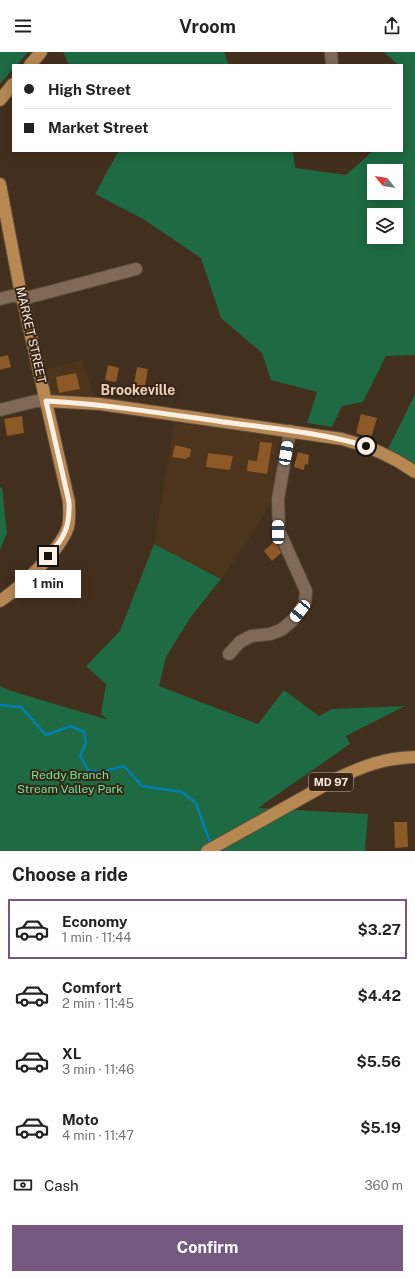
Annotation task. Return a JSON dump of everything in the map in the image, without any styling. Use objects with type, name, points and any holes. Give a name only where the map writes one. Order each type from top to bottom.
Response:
[{"type":"main road","points":[[31,64],[41,52]]},
{"type":"main road","points":[[0,100],[12,85]]},
{"type":"main road","name":"MARKET STREET","points":[[0,184],[22,296],[69,502],[68,525],[59,544],[24,582],[0,601]]},
{"type":"main road","points":[[46,401],[100,404],[342,439],[366,446],[387,455],[415,472]]},
{"type":"main road","name":"MD 97","points":[[207,851],[336,779],[377,762],[401,757],[415,757]]},
{"type":"street","points":[[331,52],[332,64]]},
{"type":"street","points":[[0,299],[12,296],[30,297],[136,269]]},
{"type":"street","points":[[0,410],[36,401],[46,401]]},
{"type":"street","points":[[230,654],[240,642],[251,636],[270,634],[281,630],[292,621],[305,603],[306,591],[278,532],[278,499],[290,431]]},
{"type":"shaded area","points":[[82,360],[94,396],[61,397],[51,395],[44,370]]},
{"type":"shaded area","points":[[174,423],[285,438],[275,495],[253,533],[221,579],[154,544]]},
{"type":"green space","points":[[0,52],[28,52],[18,64],[12,64],[12,70],[0,84]]},
{"type":"green space","points":[[63,52],[224,52],[229,64],[69,64]]},
{"type":"green space","points":[[384,52],[415,52],[415,355],[386,356],[363,402],[342,406],[332,427],[307,423],[317,392],[271,380],[262,353],[221,318],[201,258],[143,219],[95,194],[118,152],[293,152],[295,168],[346,175],[372,152],[403,152],[403,64],[397,64]]},
{"type":"green space","points":[[415,394],[415,465],[388,449]]},
{"type":"green space","points":[[2,487],[7,533],[0,550],[0,488]]},
{"type":"green space","name":"Reddy Branch Stream Valley Park","points":[[154,544],[221,579],[190,618],[166,657],[159,686],[258,724],[284,690],[319,716],[332,709],[405,706],[346,736],[350,744],[258,808],[368,814],[365,851],[0,851],[0,686],[8,690],[108,720],[101,714],[106,684],[86,666],[120,631]]},
{"type":"building","points":[[8,355],[11,367],[0,370],[0,357]]},
{"type":"building","points":[[108,365],[119,368],[116,382],[105,380]]},
{"type":"building","points":[[137,367],[148,369],[145,397],[130,395],[132,384],[134,384]]},
{"type":"building","points":[[76,373],[80,389],[59,393],[56,377]]},
{"type":"building","points":[[361,414],[377,418],[371,438],[356,433]]},
{"type":"building","points":[[22,416],[24,433],[7,436],[4,419]]},
{"type":"building","points":[[260,442],[272,443],[267,474],[247,471],[248,460],[257,461]]},
{"type":"building","points":[[175,445],[191,449],[190,457],[187,457],[187,459],[172,457]]},
{"type":"building","points":[[298,452],[309,455],[308,465],[305,464],[304,470],[294,467]]},
{"type":"building","points":[[208,453],[233,456],[230,470],[206,467]]},
{"type":"building","points":[[275,541],[281,553],[272,561],[264,551]]},
{"type":"building","points":[[394,822],[407,822],[408,847],[395,848]]},
{"type":"waterway","points":[[0,705],[21,707],[46,735],[71,726],[84,732],[86,743],[80,756],[88,770],[100,772],[124,766],[142,786],[182,792],[196,803],[211,845]]},
{"type":"district","name":"Brookeville","points":[[138,390]]},
{"type":"route","points":[[48,556],[65,535],[70,515],[69,502],[46,401],[100,404],[342,439],[366,446]]}]
